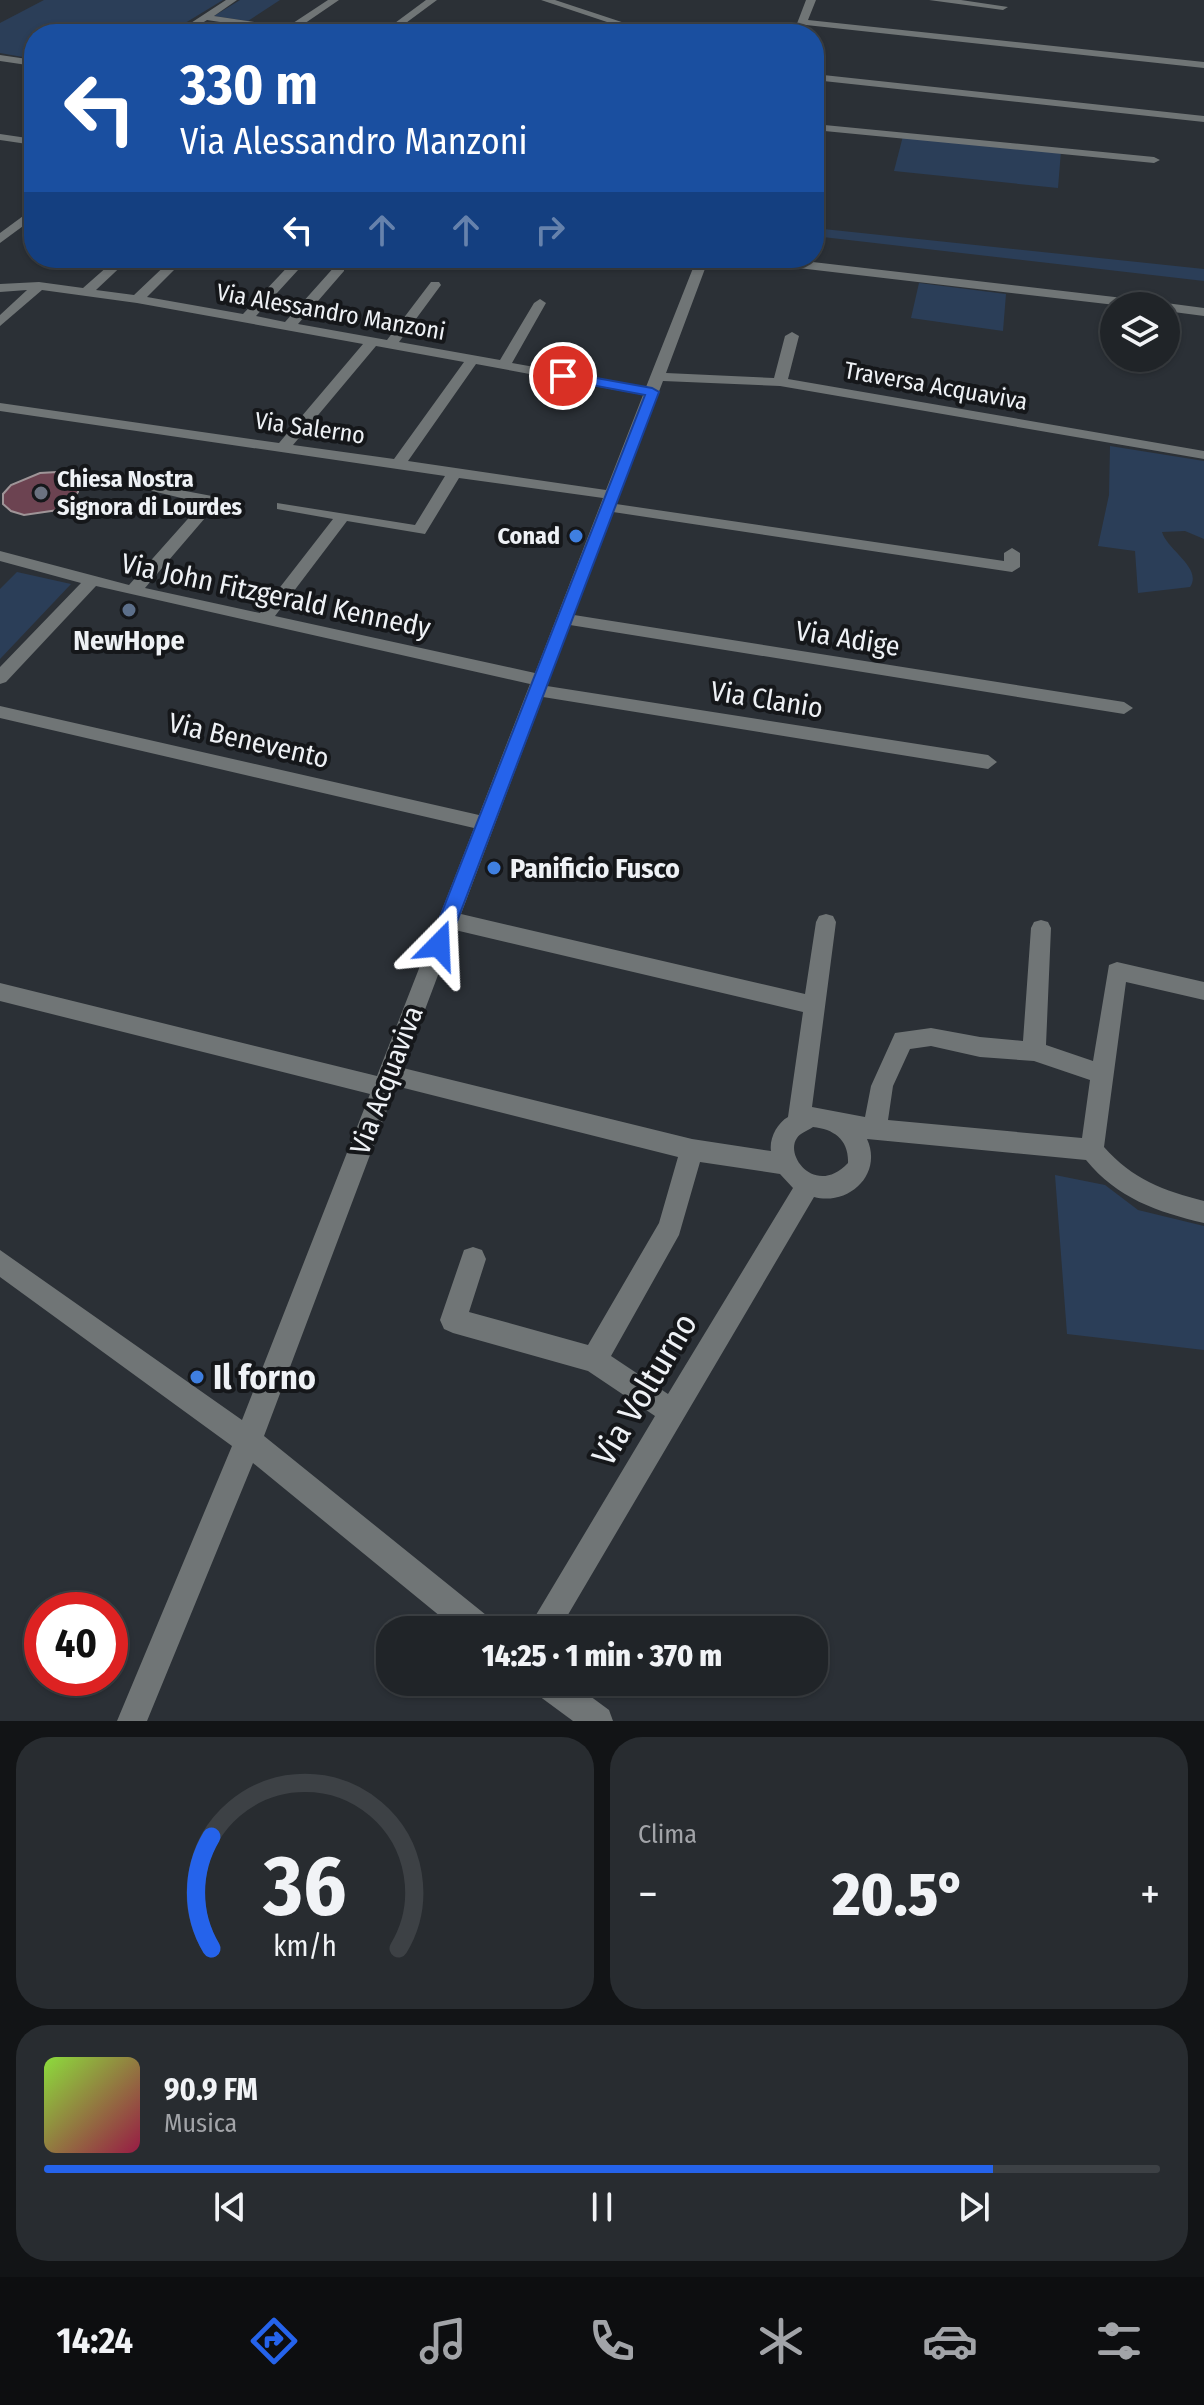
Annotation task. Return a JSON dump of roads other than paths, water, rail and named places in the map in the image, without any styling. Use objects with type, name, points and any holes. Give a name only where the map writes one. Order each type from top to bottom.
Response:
[{"type":"street","points":[[194,24],[232,0]]},
{"type":"street","points":[[298,24],[334,0]]},
{"type":"street","points":[[399,24],[432,0]]},
{"type":"street","points":[[546,0],[622,24]]},
{"type":"street","points":[[811,0],[803,22],[921,23],[1204,65]]},
{"type":"street","points":[[921,23],[932,0],[1003,7]]},
{"type":"street","points":[[205,17],[243,24]]},
{"type":"street","points":[[0,58],[24,62]]},
{"type":"street","points":[[824,78],[1204,119]]},
{"type":"street","points":[[824,128],[1154,160]]},
{"type":"street","points":[[0,137],[24,141]]},
{"type":"street","points":[[0,239],[24,220]]},
{"type":"street","points":[[824,267],[1100,299]]},
{"type":"street","points":[[86,292],[113,268]]},
{"type":"street","points":[[137,299],[170,268]]},
{"type":"street","points":[[246,319],[294,268]]},
{"type":"street","points":[[288,327],[340,268]]},
{"type":"street","name":"Via Acquaviva","points":[[132,1721],[248,1441],[655,384],[696,268]]},
{"type":"street","points":[[389,346],[435,285]]},
{"type":"street","points":[[0,322],[39,286]]},
{"type":"street","name":"Via Alessandro Manzoni","points":[[0,288],[39,286],[137,299],[504,365],[655,384]]},
{"type":"street","points":[[504,365],[540,303]]},
{"type":"street","points":[[1180,309],[1204,312]]},
{"type":"street","points":[[780,382],[792,336]]},
{"type":"street","points":[[284,446],[371,343]]},
{"type":"street","points":[[399,463],[473,359]]},
{"type":"street","name":"Traversa Acquaviva","points":[[655,384],[780,382],[1204,455]]},
{"type":"street","name":"Via Salerno","points":[[0,407],[399,463],[1012,567],[1012,553]]},
{"type":"street","points":[[282,506],[419,531],[455,472]]},
{"type":"street","points":[[133,591],[212,501],[153,487]]},
{"type":"street","points":[[264,619],[343,516]]},
{"type":"street","name":"Via John Fitzgerald Kennedy","points":[[0,556],[133,591],[539,685]]},
{"type":"street","points":[[0,678],[92,581]]},
{"type":"street","name":"Via Adige","points":[[565,619],[1124,708]]},
{"type":"street","name":"Via Clanio","points":[[539,685],[988,762]]},
{"type":"street","name":"Via Benevento","points":[[0,712],[486,824]]},
{"type":"street","points":[[449,920],[814,1005]]},
{"type":"street","points":[[799,1121],[826,922]]},
{"type":"street","points":[[1034,1051],[1041,928]]},
{"type":"street","points":[[1204,991],[1117,971],[1092,1150],[1106,1169],[1152,1199],[1204,1212]]},
{"type":"street","points":[[0,992],[692,1150],[785,1164]]},
{"type":"street","points":[[875,1128],[882,1086],[903,1040],[931,1037],[980,1047],[1034,1051],[1103,1074]]},
{"type":"street","points":[[845,1126],[860,1145],[862,1156],[854,1177],[834,1188],[808,1185],[785,1164],[782,1144],[785,1134],[799,1121],[822,1117],[845,1126],[1092,1150]]},
{"type":"street","points":[[594,1360],[670,1227],[692,1150]]},
{"type":"street","name":"Via Volturno","points":[[550,1616],[808,1185]]},
{"type":"street","points":[[473,1259],[453,1320],[594,1360],[672,1412]]},
{"type":"street","points":[[0,1262],[248,1441],[463,1616]]},
{"type":"street","points":[[565,1696],[598,1721]]},
{"type":"place","name":"Chiesa Nostra Signora di Lourdes","points":[[41,493]]},
{"type":"place","name":"Conad","points":[[576,536]]},
{"type":"place","name":"NewHope","points":[[129,610]]},
{"type":"place","name":"Panificio Fusco","points":[[494,868]]},
{"type":"place","name":"Il forno","points":[[197,1377]]}]
